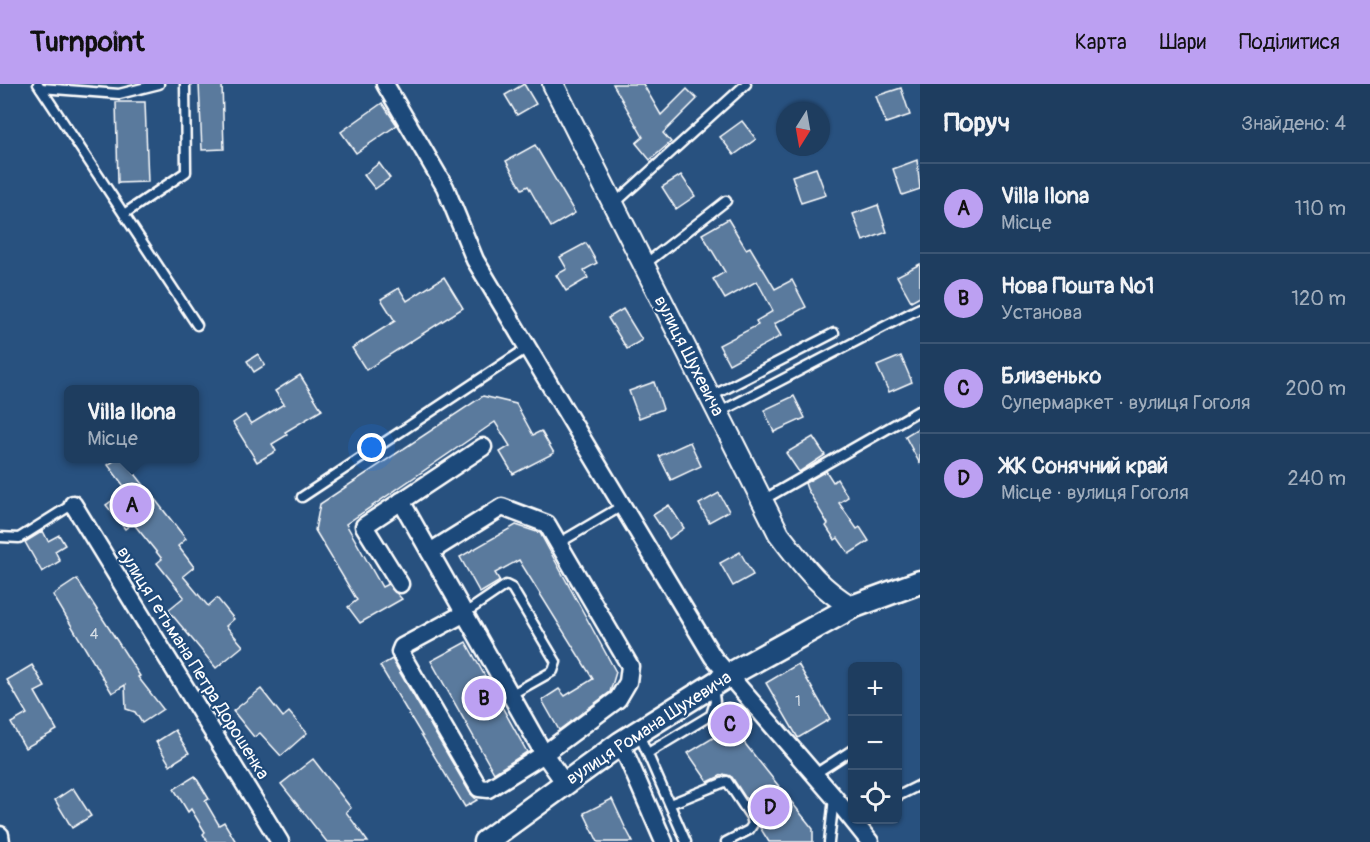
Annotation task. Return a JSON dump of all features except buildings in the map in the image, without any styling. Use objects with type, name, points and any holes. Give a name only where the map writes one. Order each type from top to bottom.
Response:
[{"type":"main road","name":"вулиця Романа Шухевича","points":[[485,842],[564,782],[630,737],[720,681],[852,607],[920,582]]},
{"type":"street","points":[[385,84],[445,187],[475,260],[713,657],[720,681],[815,774],[848,814]]},
{"type":"street","name":"вулиця Шухевича","points":[[553,84],[779,534],[811,576],[829,593],[852,607]]},
{"type":"street","points":[[400,584],[364,526],[483,447]]},
{"type":"street","points":[[401,501],[544,754],[564,782]]},
{"type":"street","name":"вулиця Гетьмана Петра Дорошенка","points":[[73,504],[280,842]]},
{"type":"street","points":[[430,552],[502,507],[547,524],[630,666],[628,682],[618,699],[544,754],[488,789],[479,788],[400,652],[402,647],[465,613]]},
{"type":"street","points":[[630,737],[664,842]]},
{"type":"street","points":[[856,824],[870,842]]},
{"type":"street","points":[[0,835],[1,842]]},
{"type":"lane","points":[[39,86],[119,94],[159,84]]},
{"type":"lane","points":[[124,214],[186,172],[185,84]]},
{"type":"lane","points":[[613,205],[746,84]]},
{"type":"lane","points":[[39,86],[198,325]]},
{"type":"lane","points":[[643,265],[726,201]]},
{"type":"lane","points":[[713,405],[920,308]]},
{"type":"lane","points":[[713,405],[834,333]]},
{"type":"lane","points":[[302,497],[527,348]]},
{"type":"lane","points":[[762,500],[920,410]]},
{"type":"lane","points":[[0,537],[19,538],[73,504]]},
{"type":"lane","points":[[559,543],[622,506]]},
{"type":"lane","points":[[465,613],[506,585],[512,588],[551,653],[556,662],[553,671],[512,694]]},
{"type":"lane","points":[[648,753],[711,715],[720,681]]},
{"type":"lane","points":[[630,737],[648,753],[686,842]]},
{"type":"lane","points":[[815,774],[848,753]]},
{"type":"lane","points":[[670,804],[727,781],[753,824],[749,830],[726,842]]},
{"type":"lane","points":[[902,793],[920,784]]},
{"type":"lane","points":[[830,842],[834,797]]},
{"type":"place","name":"Villa Ilona","points":[[132,505]]},
{"type":"place","name":"Нова Пошта №1","points":[[484,698]]},
{"type":"place","name":"Близенько","points":[[730,724]]},
{"type":"place","name":"ЖК Сонячний край","points":[[770,807]]}]
